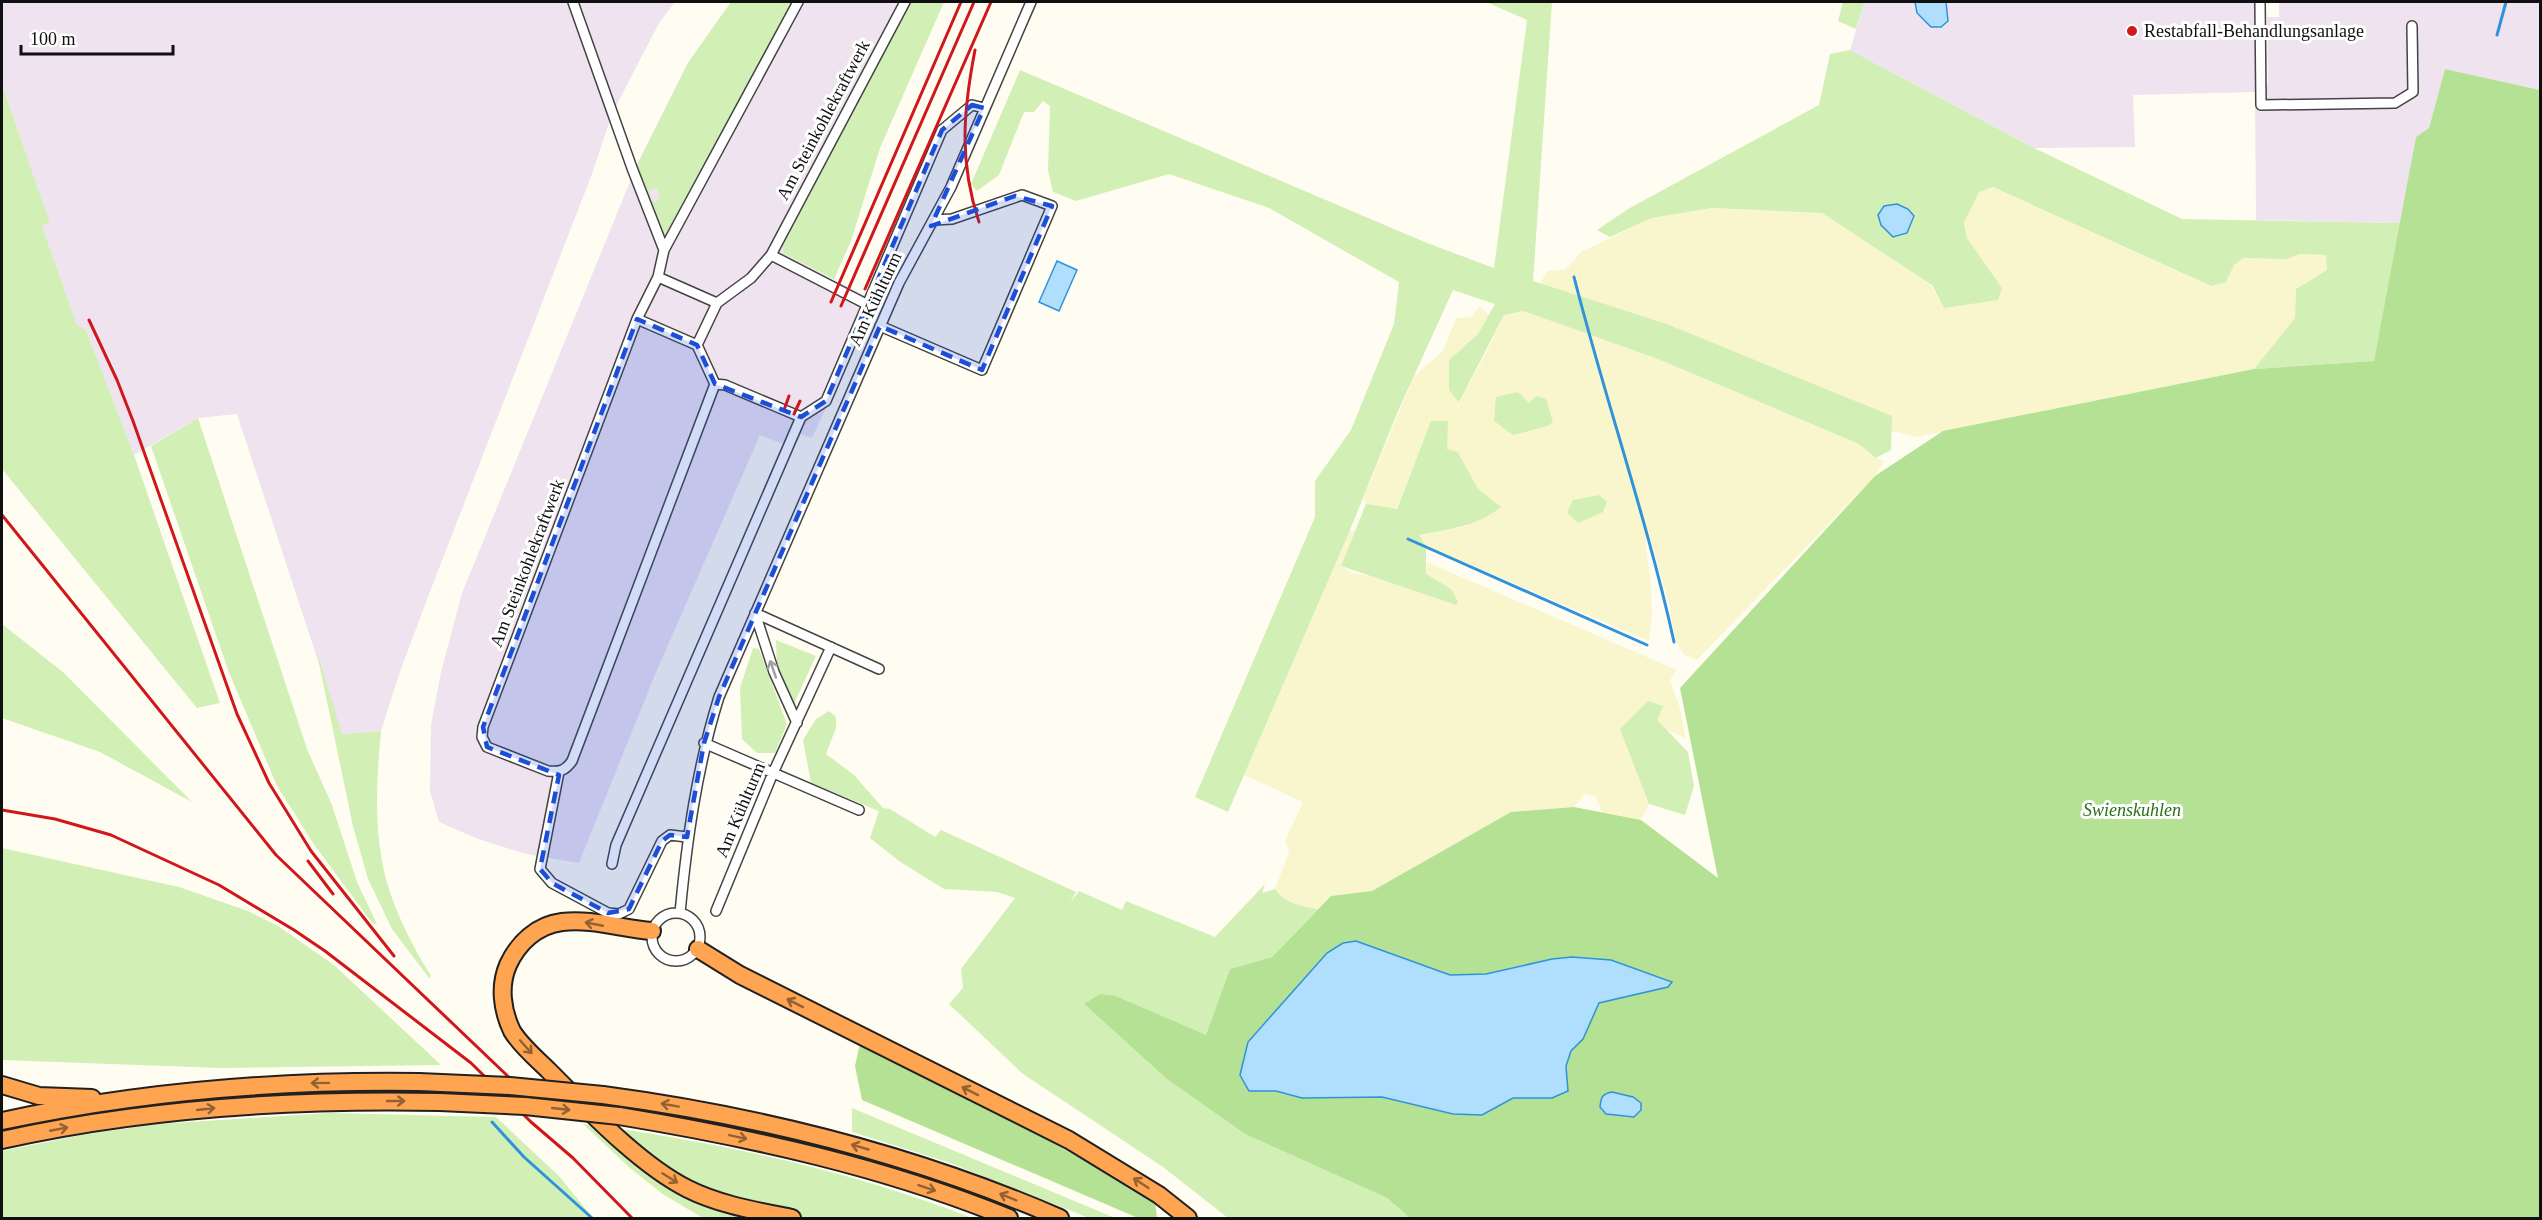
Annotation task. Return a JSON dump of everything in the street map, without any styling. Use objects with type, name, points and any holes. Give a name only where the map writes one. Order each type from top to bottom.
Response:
[{"type":"highway","points":[[652,931],[627,930],[578,921],[560,922],[539,929],[524,940],[511,957],[504,975],[502,994],[505,1014],[513,1033],[558,1080],[640,1157],[663,1174],[712,1199],[744,1209],[792,1218]]},
{"type":"highway","points":[[698,949],[740,975],[1069,1140],[1140,1183],[1188,1218]]},
{"type":"highway","points":[[2,1122],[129,1099],[259,1086],[419,1082],[510,1086],[603,1095],[728,1115],[836,1140],[947,1174],[1060,1218]]},
{"type":"highway","points":[[2,1085],[39,1096],[129,1099]]},
{"type":"highway","points":[[2,1140],[107,1120],[233,1106],[351,1101],[440,1101],[525,1106],[619,1116],[730,1136],[840,1162],[948,1195],[1010,1218]]},
{"type":"street","points":[[573,2],[629,161],[664,250]]},
{"type":"street","name":"Am Steinkohlekraftwerk","points":[[559,772],[549,771],[487,747],[482,737],[483,726],[637,319],[658,278],[664,250],[798,2]]},
{"type":"street","name":"Am Steinkohlekraftwerk","points":[[697,345],[717,303],[751,278],[771,255],[905,2]]},
{"type":"street","name":"Am Kühlturm","points":[[680,913],[687,837],[704,743],[719,697],[899,283],[934,220],[965,156],[1031,2]]},
{"type":"street","points":[[2260,2],[2261,105],[2395,103],[2413,92],[2412,26]]},
{"type":"street","points":[[612,864],[616,844],[801,417],[826,401],[942,130],[972,105],[984,108]]},
{"type":"street","points":[[880,326],[982,370],[1052,206],[1022,195],[952,219],[934,220]]},
{"type":"street","points":[[771,255],[868,305]]},
{"type":"street","points":[[658,278],[717,303]]},
{"type":"street","points":[[637,319],[697,345],[715,384],[572,761],[566,769],[559,772],[540,869],[552,883],[608,913],[620,914],[629,909],[662,841],[670,835],[687,837]]},
{"type":"street","points":[[715,384],[725,385],[801,417]]},
{"type":"street","points":[[755,613],[879,669]]},
{"type":"street","points":[[755,613],[774,672],[797,723]]},
{"type":"street","name":"Am Kühlturm","points":[[716,911],[773,773],[831,647]]},
{"type":"street","points":[[704,743],[859,810]]},
{"type":"street","points":[[672,913],[680,913],[693,920],[698,926],[700,942],[698,949],[686,960],[669,961],[653,946],[652,931],[660,919],[672,913]]},
{"type":"highlighted area","points":[[972,105],[984,108],[931,226],[1015,196],[1052,206],[982,370],[880,326],[719,697],[704,743],[687,837],[670,835],[662,841],[629,909],[608,913],[552,883],[540,869],[559,775],[487,747],[483,727],[637,319],[697,345],[715,384],[801,417],[826,401],[942,130]]},
{"type":"shaded area","points":[[2,2],[675,2],[659,23],[612,114],[592,174],[399,674],[381,731],[342,734],[237,414],[198,418],[134,455],[86,330],[77,325],[42,226],[50,223],[2,84]]},
{"type":"shaded area","points":[[731,2],[911,2],[782,247],[784,254],[876,301],[812,438],[801,434],[793,448],[760,435],[654,677],[579,863],[526,854],[478,839],[439,822],[430,791],[431,725],[441,672],[462,593],[636,167],[688,63]]},
{"type":"shaded area","points":[[1865,2],[2255,2],[2256,92],[2268,84],[2267,17],[2279,17],[2279,2],[2540,2],[2540,90],[2445,69],[2429,128],[2416,137],[2401,223],[2256,220],[2255,92],[2133,95],[2135,147],[2034,148],[1850,50]]},
{"type":"shaded area","points":[[1993,187],[2210,286],[2226,282],[2234,265],[2243,258],[2287,259],[2300,254],[2326,255],[2327,270],[2296,289],[2295,318],[2254,369],[1917,437],[1891,431],[1891,416],[1667,324],[1540,284],[1547,271],[1565,270],[1581,252],[1652,218],[1712,208],[1822,213],[1929,283],[1944,307],[2002,288],[1967,238],[1964,223],[1979,192]]},
{"type":"shaded area","points":[[1479,306],[1489,315],[1478,334],[1449,360],[1459,402],[1504,315],[1523,311],[1658,359],[1859,444],[1876,458],[1884,461],[1875,476],[1697,660],[1684,655],[1676,642],[1668,600],[1650,538],[1645,540],[1651,581],[1652,617],[1649,641],[1426,546],[1418,534],[1467,526],[1478,489],[1458,452],[1447,449],[1431,421],[1396,510],[1366,504],[1363,499],[1414,376],[1443,351],[1456,318],[1472,317]]},
{"type":"shaded area","points":[[1350,530],[1355,531],[1341,566],[1352,573],[1370,576],[1456,605],[1451,589],[1426,575],[1427,562],[1677,670],[1670,680],[1680,708],[1686,738],[1666,730],[1656,720],[1621,729],[1649,804],[1641,820],[1602,812],[1596,797],[1585,794],[1574,807],[1511,812],[1372,891],[1331,896],[1318,909],[1282,899],[1275,889],[1289,852],[1285,841],[1303,802],[1244,775]]},
{"type":"green space","points":[[731,2],[793,2],[669,236],[663,237],[648,202],[660,200],[657,188],[649,190],[651,198],[648,199],[636,167],[688,63]]},
{"type":"green space","points":[[911,2],[944,2],[880,148],[851,241],[834,279],[784,254],[782,247]]},
{"type":"green space","points":[[1486,2],[1552,2],[1533,281],[1667,324],[1892,416],[1891,450],[1876,458],[1859,444],[1658,359],[1523,311],[1504,315],[1459,402],[1449,390],[1449,360],[1478,334],[1495,304],[1453,290],[1398,411],[1350,530],[1228,812],[1195,797],[1315,517],[1315,481],[1351,430],[1394,324],[1399,282],[1269,208],[1169,174],[1076,201],[1053,192],[1048,170],[1050,106],[1043,101],[1034,112],[1024,112],[999,175],[977,191],[971,184],[1020,70],[1427,243],[1494,268],[1527,20]]},
{"type":"green space","points":[[1843,2],[1865,2],[1856,29],[1838,21]]},
{"type":"green space","points":[[1850,50],[2034,148],[2182,219],[2401,223],[2374,361],[2254,369],[2295,318],[2296,289],[2327,270],[2326,255],[2300,254],[2287,259],[2243,258],[2234,265],[2226,282],[2211,286],[1993,187],[1979,192],[1964,223],[1967,238],[2002,288],[1998,300],[1944,308],[1932,285],[1822,213],[1712,208],[1652,218],[1610,237],[1597,230],[1628,209],[1819,105],[1830,54]]},
{"type":"green space","name":"Swienskuhlen","points":[[2445,69],[2540,90],[2540,1218],[1410,1218],[1387,1198],[1245,1134],[1168,1080],[1084,1004],[1100,994],[1116,996],[1206,1035],[1230,969],[1272,957],[1331,896],[1372,891],[1511,812],[1574,807],[1641,820],[1718,878],[1680,688],[1875,476],[1943,431],[2254,369],[2374,361],[2416,137],[2429,128]],"holes":[[[1356,941],[1450,976],[1486,974],[1552,959],[1668,987],[1599,1003],[1583,1039],[1571,1051],[1552,1098],[1513,1098],[1482,1115],[1452,1114],[1382,1097],[1303,1098],[1277,1091],[1249,1091]]]},
{"type":"green space","points":[[2,84],[50,223],[42,226],[77,325],[86,330],[134,455],[220,703],[197,708],[2,469]]},
{"type":"green space","points":[[1518,392],[1529,403],[1537,396],[1546,399],[1553,422],[1548,426],[1513,435],[1494,421],[1496,397]]},
{"type":"green space","points":[[198,418],[307,749],[332,805],[357,882],[377,924],[373,924],[315,846],[277,786],[228,670],[151,446]]},
{"type":"green space","points":[[1431,421],[1448,421],[1447,449],[1458,452],[1478,489],[1501,507],[1472,523],[1419,535],[1426,546],[1426,574],[1451,589],[1458,602],[1456,605],[1341,566],[1366,504],[1397,509]]},
{"type":"green space","points":[[1599,495],[1607,502],[1603,512],[1578,523],[1567,512],[1573,500]]},
{"type":"green space","points":[[2,624],[64,673],[192,802],[100,752],[2,718]]},
{"type":"green space","points":[[776,640],[816,656],[794,704],[777,673]]},
{"type":"green space","points":[[753,648],[759,649],[787,724],[775,753],[757,753],[742,739],[740,688]]},
{"type":"green space","points":[[316,649],[342,734],[381,731],[377,812],[382,861],[395,906],[415,949],[431,976],[429,978],[392,929],[368,879],[353,826]]},
{"type":"green space","points":[[1648,701],[1663,706],[1657,720],[1688,752],[1694,786],[1685,815],[1649,804],[1620,729]]},
{"type":"green space","points":[[829,711],[836,717],[836,728],[826,754],[854,775],[883,808],[890,809],[935,837],[941,830],[1076,892],[1070,903],[1079,891],[1122,910],[1126,901],[1215,937],[1265,884],[1262,893],[1275,889],[1289,901],[1318,909],[1272,957],[1230,969],[1206,1036],[1116,996],[1084,1004],[1168,1080],[1245,1134],[1387,1198],[1410,1218],[1228,1218],[1163,1167],[1023,1074],[949,1004],[963,988],[961,969],[1015,898],[997,892],[944,889],[899,861],[870,838],[879,811],[811,783],[803,740],[816,719]]},
{"type":"green space","points":[[2,848],[179,887],[248,911],[278,926],[334,965],[441,1065],[221,1068],[2,1060]]},
{"type":"green space","points":[[860,1043],[1055,1144],[1155,1201],[1157,1218],[1138,1218],[862,1100],[855,1066]]},
{"type":"green space","points":[[852,1108],[1115,1218],[1089,1218],[950,1163],[852,1132]]},
{"type":"green space","points":[[330,1113],[496,1117],[559,1176],[593,1218],[2,1218],[2,1151],[82,1135],[158,1124]]},
{"type":"green space","points":[[583,1124],[682,1139],[780,1159],[877,1185],[972,1218],[703,1218],[664,1195],[631,1169]]},
{"type":"water","points":[[1915,2],[1946,2],[1948,21],[1941,27],[1931,27],[1917,13]]},
{"type":"water","points":[[1897,204],[1908,209],[1914,216],[1907,233],[1893,237],[1881,225],[1878,215],[1884,206]]},
{"type":"water","points":[[1057,261],[1077,270],[1059,311],[1039,302]]},
{"type":"water","points":[[1356,941],[1450,975],[1486,974],[1552,959],[1572,957],[1611,960],[1672,982],[1668,987],[1599,1003],[1583,1039],[1571,1051],[1566,1066],[1568,1091],[1552,1098],[1513,1098],[1482,1115],[1453,1114],[1382,1097],[1302,1098],[1276,1091],[1249,1091],[1240,1075],[1248,1042],[1327,953],[1343,943]]},
{"type":"water","points":[[1612,1092],[1633,1097],[1641,1103],[1641,1110],[1634,1117],[1606,1114],[1600,1107],[1601,1101],[1604,1095]]},
{"type":"waterway","points":[[2497,35],[2506,2]]},
{"type":"waterway","points":[[1574,277],[1651,550],[1674,642]]},
{"type":"waterway","points":[[1408,539],[1647,645]]},
{"type":"waterway","points":[[492,1122],[524,1157],[592,1218]]},
{"type":"railway","points":[[831,302],[961,2]]},
{"type":"railway","points":[[841,306],[974,2]]},
{"type":"railway","points":[[865,289],[991,2]]},
{"type":"railway","points":[[975,50],[968,95],[965,137],[968,179],[979,222]]},
{"type":"railway","points":[[89,320],[133,421],[237,714],[269,783],[311,851],[394,956]]},
{"type":"railway","points":[[784,410],[789,396]]},
{"type":"railway","points":[[794,414],[800,401]]},
{"type":"railway","points":[[2,515],[276,855],[538,1105]]},
{"type":"railway","points":[[2,810],[55,819],[111,835],[219,885],[294,930],[325,951],[471,1063],[531,1122],[573,1158],[632,1218]]},
{"type":"railway","points":[[308,861],[333,894]]},
{"type":"place","name":"Restabfall-Behandlungsanlage","points":[[2132,31]]}]
